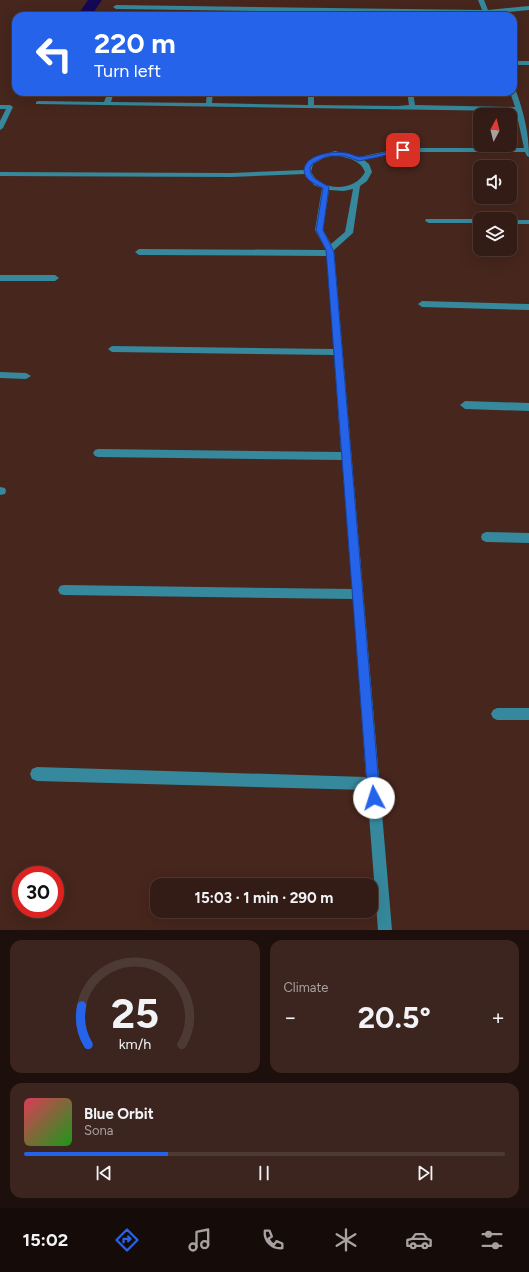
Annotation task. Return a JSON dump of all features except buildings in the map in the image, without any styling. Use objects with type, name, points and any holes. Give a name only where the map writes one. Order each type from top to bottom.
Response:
[{"type":"street","points":[[481,0],[486,12]]},
{"type":"street","points":[[116,7],[138,10],[195,12]]},
{"type":"street","points":[[494,12],[529,8]]},
{"type":"street","points":[[517,63],[529,63]]},
{"type":"street","points":[[107,103],[110,96]]},
{"type":"street","points":[[209,105],[210,96]]},
{"type":"street","points":[[311,96],[311,106]]},
{"type":"street","points":[[411,96],[412,107]]},
{"type":"street","points":[[359,159],[403,150],[528,152],[519,109],[515,96]]},
{"type":"street","points":[[38,103],[519,109]]},
{"type":"street","points":[[0,107],[10,108],[0,128]]},
{"type":"street","points":[[325,154],[346,154],[359,159],[366,166],[368,176],[364,182],[357,186],[339,189],[326,187],[312,180],[308,172],[307,168],[310,162],[325,154]]},
{"type":"street","points":[[0,174],[231,175],[308,172]]},
{"type":"street","points":[[139,252],[330,251],[349,233],[357,186]]},
{"type":"street","points":[[326,187],[319,230],[330,251],[385,930]]},
{"type":"street","points":[[429,221],[473,222]]},
{"type":"street","points":[[517,222],[529,222]]},
{"type":"street","points":[[0,278],[55,278]]},
{"type":"street","points":[[422,304],[529,307]]},
{"type":"street","points":[[112,349],[338,352]]},
{"type":"street","points":[[0,375],[26,376]]},
{"type":"street","points":[[465,405],[529,407]]},
{"type":"street","points":[[98,453],[347,456]]},
{"type":"street","points":[[486,537],[529,538]]},
{"type":"street","points":[[64,590],[358,594]]},
{"type":"street","points":[[497,714],[529,714]]},
{"type":"street","points":[[37,774],[373,784]]},
{"type":"waterway","points":[[87,12],[95,0]]},
{"type":"route","points":[[374,798],[330,250],[319,230],[326,187],[312,180],[308,174],[307,168],[310,162],[325,154],[346,154],[359,159],[403,150]]}]
